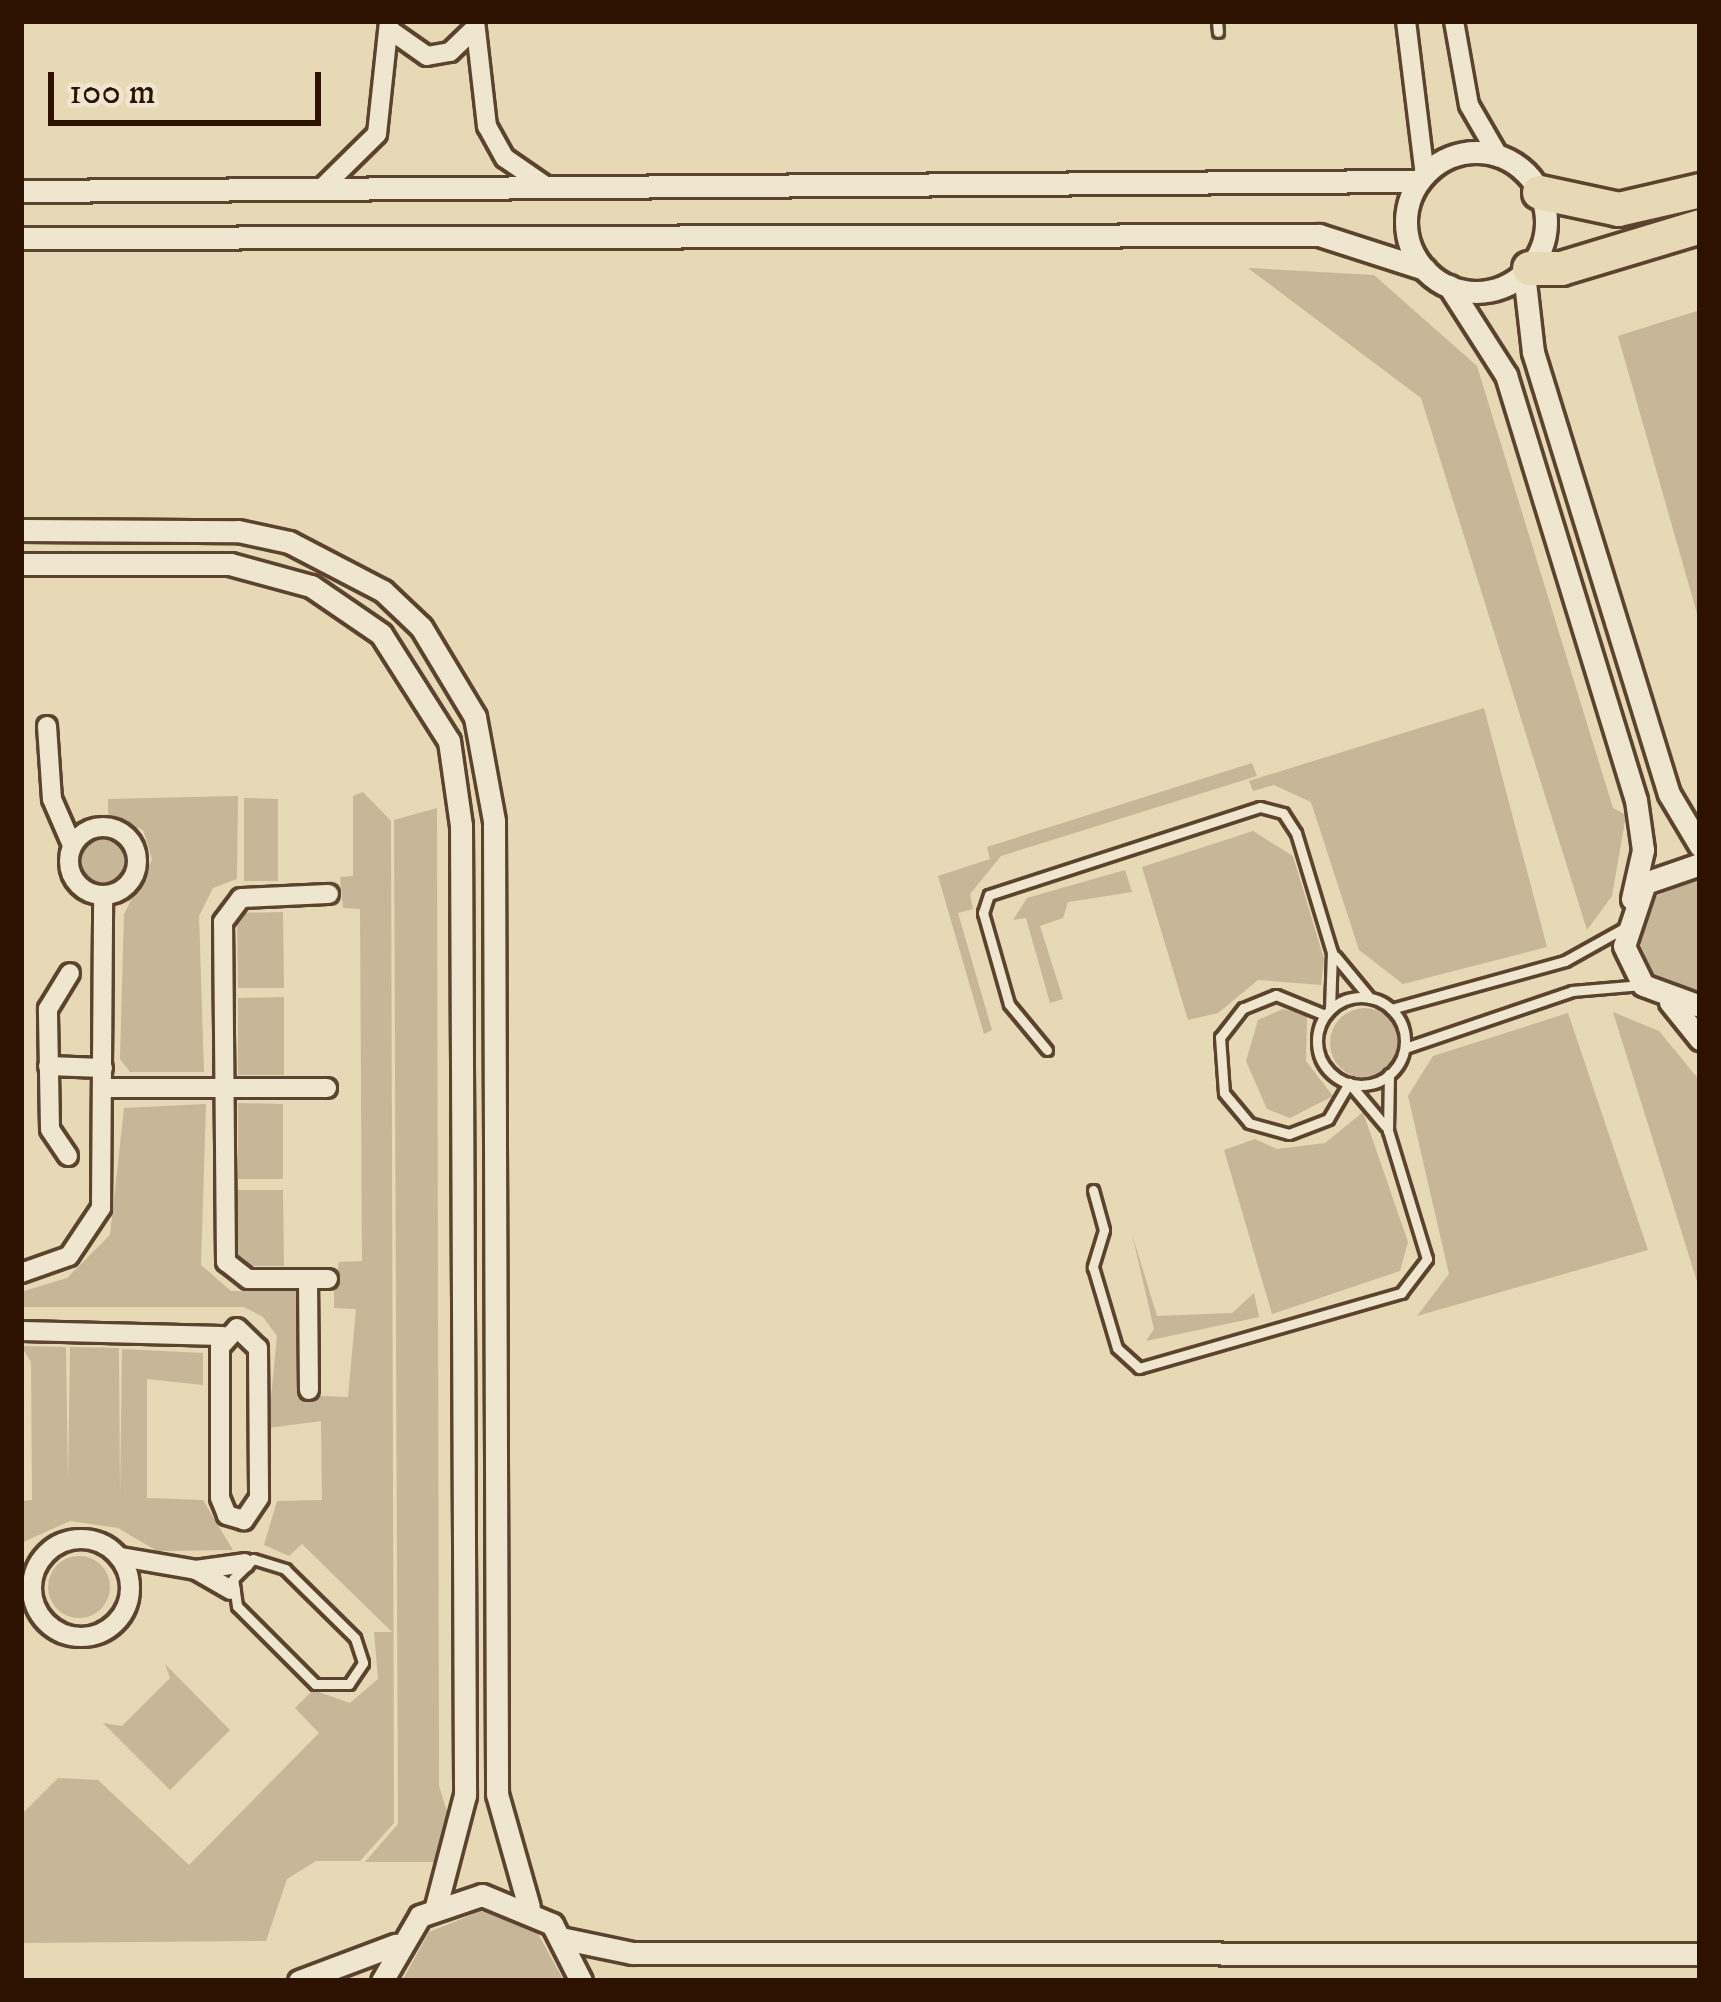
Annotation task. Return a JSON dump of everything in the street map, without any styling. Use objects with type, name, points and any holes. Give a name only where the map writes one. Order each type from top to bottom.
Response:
[{"type":"highway","points":[[1539,193],[1618,208],[1700,190]]},
{"type":"highway","points":[[1527,270],[1562,268],[1700,226]]},
{"type":"street","points":[[1406,21],[1422,178],[1406,219],[1425,269]]},
{"type":"street","points":[[1449,286],[1496,289],[1527,270],[1544,237],[1539,193],[1498,155],[1469,105],[1454,21]]},
{"type":"street","points":[[389,25],[427,56],[460,46],[475,25]]},
{"type":"street","points":[[315,191],[352,169],[377,134],[389,25]]},
{"type":"street","points":[[475,25],[494,142],[551,189]]},
{"type":"street","points":[[21,191],[1422,178],[1458,154],[1498,155]]},
{"type":"street","points":[[21,238],[1319,235],[1425,269],[1449,286],[1505,375],[1636,800],[1643,850],[1624,928],[1643,985],[1669,1002],[1700,1039]]},
{"type":"street","points":[[1527,270],[1533,352],[1669,794],[1700,846]]},
{"type":"street","points":[[21,530],[238,531],[290,542],[395,603],[475,717],[494,821],[497,1795],[529,1907]]},
{"type":"street","points":[[21,563],[230,564],[311,586],[381,634],[449,741],[461,825],[465,1796],[436,1906]]},
{"type":"street","points":[[47,726],[53,807],[72,845],[76,883],[103,895]]},
{"type":"street","points":[[72,845],[103,826],[132,844],[133,878],[103,895]]},
{"type":"street","points":[[1633,899],[1662,871],[1700,864]]},
{"type":"street","points":[[310,1390],[318,1279],[248,1279],[226,1262],[224,911],[252,896],[328,894]]},
{"type":"street","points":[[21,1273],[69,1256],[94,1227],[103,1078],[103,895]]},
{"type":"street","points":[[68,1156],[50,1129],[48,1066],[50,998],[70,973]]},
{"type":"street","points":[[1669,1002],[1700,1006]]},
{"type":"street","points":[[48,1066],[103,1078],[224,1088],[327,1088]]},
{"type":"street","points":[[21,1331],[223,1336],[245,1329],[258,1348],[259,1498],[244,1520],[221,1507],[223,1336]]},
{"type":"street","points":[[174,1569],[134,1592],[121,1617],[86,1632],[48,1625],[25,1598],[26,1575],[70,1544],[174,1569],[245,1563]]},
{"type":"street","points":[[121,1557],[134,1592]]},
{"type":"street","points":[[196,1570],[231,1590]]},
{"type":"street","points":[[299,1981],[395,1944],[436,1906],[482,1895],[529,1907],[565,1939],[581,1981]]},
{"type":"street","points":[[565,1939],[632,1953],[1700,1954]]},
{"type":"street","points":[[382,1981],[395,1944]]},
{"type":"lane","points":[[1047,1050],[1013,1013],[984,904],[1004,885],[1272,808],[1296,833],[1332,952],[1328,1011],[1318,1049],[1388,1131]]},
{"type":"lane","points":[[1391,1009],[1564,961],[1624,928]]},
{"type":"lane","points":[[1332,952],[1370,998],[1391,1009],[1406,1048]]},
{"type":"lane","points":[[1093,1190],[1104,1230],[1093,1267],[1118,1348],[1149,1370],[1420,1281],[1425,1248],[1388,1131],[1390,1074],[1406,1048],[1572,991],[1643,985]]},
{"type":"lane","points":[[1370,998],[1328,1011],[1276,994],[1243,1007],[1220,1037],[1224,1094],[1249,1123],[1289,1134],[1328,1119],[1349,1083],[1390,1074]]},
{"type":"lane","points":[[275,1562],[355,1638],[358,1675],[338,1689],[315,1684],[231,1590],[245,1563],[275,1562]]},
{"type":"shaded area","points":[[1248,268],[1374,275],[1477,366],[1613,808],[1626,815],[1612,896],[1587,930],[1421,398]]},
{"type":"shaded area","points":[[1700,310],[1700,624],[1618,336]]},
{"type":"shaded area","points":[[1484,708],[1547,947],[1403,984],[1359,950],[1311,802],[1274,785],[1253,791],[1249,781]]},
{"type":"shaded area","points":[[1252,763],[1257,776],[1001,856],[970,894],[973,909],[958,913],[992,1030],[984,1034],[938,876],[990,859],[987,847]]},
{"type":"shaded area","points":[[363,792],[391,821],[394,1823],[360,1861],[316,1861],[287,1879],[266,1941],[21,1943],[21,1815],[58,1778],[98,1780],[189,1865],[319,1733],[295,1708],[313,1690],[350,1703],[378,1679],[374,1632],[392,1632],[302,1544],[289,1556],[264,1545],[277,1501],[322,1500],[321,1421],[268,1428],[277,1336],[263,1317],[244,1307],[21,1307],[21,1292],[67,1278],[110,1235],[124,1108],[206,1104],[201,1265],[231,1291],[296,1291],[297,1395],[348,1397],[356,1309],[334,1308],[334,1291],[339,1262],[362,1261],[360,909],[343,908],[340,877],[353,876],[353,796]]},
{"type":"shaded area","points":[[238,796],[237,879],[213,888],[199,916],[204,1072],[130,1072],[120,1059],[124,914],[152,859],[143,830],[108,814],[108,799]]},
{"type":"shaded area","points":[[244,798],[278,799],[278,881],[244,881]]},
{"type":"shaded area","points":[[437,808],[439,1786],[449,1818],[434,1862],[365,1862],[398,1824],[394,820]]},
{"type":"shaded area","points":[[1253,831],[1293,856],[1324,959],[1321,985],[1258,980],[1218,1013],[1188,1020],[1142,867]]},
{"type":"shaded area","points":[[103,834],[122,841],[129,860],[122,879],[103,886],[84,879],[77,860],[84,841]]},
{"type":"shaded area","points":[[1125,870],[1132,892],[1068,902],[1063,918],[1040,926],[1063,999],[1050,1003],[1026,918],[1013,920],[1027,898]]},
{"type":"shaded area","points":[[1700,878],[1700,999],[1658,985],[1637,936],[1652,898]]},
{"type":"shaded area","points":[[283,912],[284,988],[238,988],[237,913]]},
{"type":"shaded area","points":[[284,997],[284,1075],[238,1075],[238,998]]},
{"type":"shaded area","points":[[1365,1008],[1390,1018],[1400,1043],[1390,1068],[1365,1078],[1340,1068],[1330,1043],[1340,1018]]},
{"type":"shaded area","points":[[1283,1009],[1307,1015],[1306,1061],[1333,1096],[1290,1118],[1267,1109],[1246,1061],[1258,1020]]},
{"type":"shaded area","points":[[1613,1012],[1659,1031],[1700,1081],[1700,1291]]},
{"type":"shaded area","points":[[1568,1013],[1648,1250],[1417,1316],[1449,1274],[1408,1096],[1433,1056]]},
{"type":"shaded area","points":[[238,1103],[283,1104],[283,1179],[238,1179]]},
{"type":"shaded area","points":[[1363,1112],[1408,1242],[1400,1271],[1272,1314],[1224,1150],[1255,1139],[1277,1149],[1325,1143]]},
{"type":"shaded area","points":[[238,1190],[283,1190],[284,1266],[237,1266]]},
{"type":"shaded area","points":[[1132,1234],[1157,1316],[1232,1313],[1254,1293],[1259,1317],[1146,1341],[1154,1329]]},
{"type":"shaded area","points":[[21,1346],[66,1347],[68,1484],[70,1347],[119,1348],[120,1499],[122,1349],[203,1353],[203,1385],[147,1379],[147,1498],[203,1500],[233,1550],[157,1551],[118,1528],[70,1521],[21,1543],[21,1501],[32,1500],[31,1362]]},
{"type":"shaded area","points":[[79,1556],[101,1565],[110,1587],[101,1609],[79,1618],[57,1609],[48,1587],[57,1565]]},
{"type":"shaded area","points":[[165,1664],[230,1730],[170,1790],[103,1723],[122,1726],[170,1678]]},
{"type":"shaded area","points":[[481,1911],[536,1930],[564,1981],[402,1981],[429,1932]]}]
